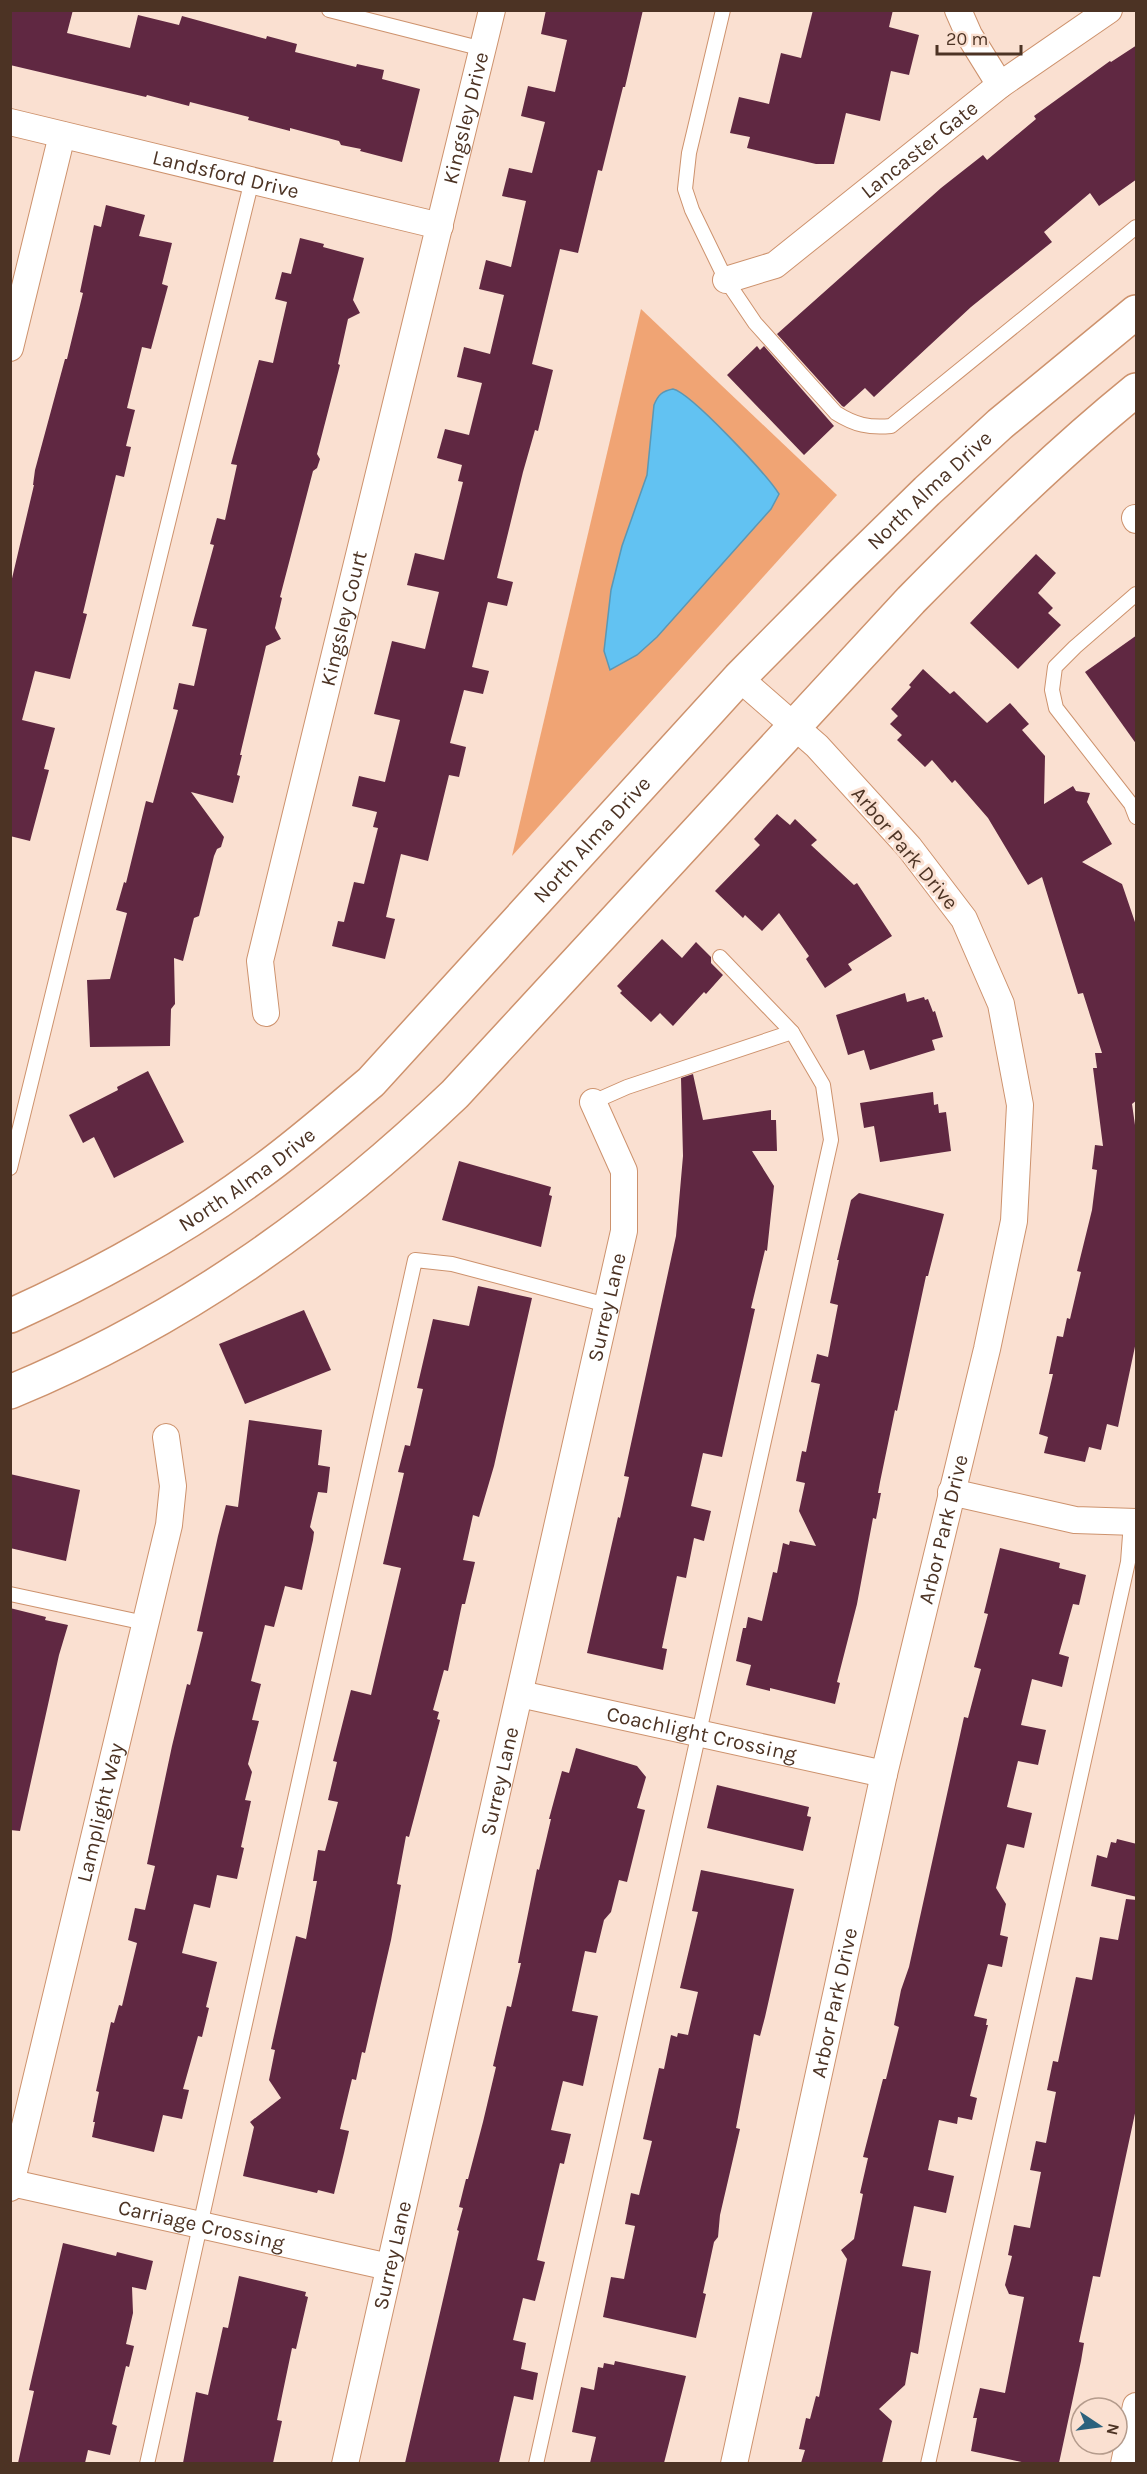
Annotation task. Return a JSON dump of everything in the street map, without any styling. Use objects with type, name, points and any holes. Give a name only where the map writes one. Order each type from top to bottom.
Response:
[{"type":"main road","name":"North Alma Drive","points":[[10,1316],[62,1293],[128,1258],[192,1219],[255,1176],[314,1131],[371,1082],[739,678],[927,491],[1009,417],[1137,312]]},
{"type":"main road","points":[[10,1392],[106,1348],[170,1314],[231,1276],[291,1235],[403,1144],[455,1094],[793,726],[977,532],[1046,467],[1137,390]]},
{"type":"street","name":"Kingsley Drive","points":[[440,226],[492,10]]},
{"type":"street","points":[[958,10],[969,35],[1000,85]]},
{"type":"street","name":"Lancaster Gate","points":[[726,280],[776,265],[1000,85],[1109,10]]},
{"type":"street","name":"Landsford Drive","points":[[10,122],[440,226]]},
{"type":"street","points":[[10,348],[62,135]]},
{"type":"street","name":"Kingsley Court","points":[[266,1013],[260,961],[440,226]]},
{"type":"street","name":"Arbor Park Drive","points":[[734,2463],[884,1774],[987,1349],[1014,1221],[1020,1105],[1001,1004],[964,920],[909,847],[817,746],[739,678]]},
{"type":"street","name":"Surrey Lane","points":[[345,2463],[624,1231],[624,1171],[593,1102]]},
{"type":"street","name":"Lamplight Way","points":[[11,2185],[168,1526],[173,1486],[166,1437]]},
{"type":"street","points":[[951,1492],[1075,1520],[1134,1522]]},
{"type":"street","name":"Coachlight Crossing","points":[[520,1694],[884,1774]]},
{"type":"street","name":"Carriage Crossing","points":[[11,2185],[201,2224],[389,2267]]},
{"type":"street","points":[[1124,2463],[1137,2406]]},
{"type":"lane","points":[[329,10],[483,49]]},
{"type":"lane","points":[[723,10],[689,153],[686,189],[692,210],[726,280],[755,323],[837,413],[853,424],[872,428],[891,426],[1137,227]]},
{"type":"lane","points":[[10,1168],[252,180]]},
{"type":"lane","points":[[1137,594],[1055,667],[1052,690],[1056,708],[1131,804],[1137,817]]},
{"type":"lane","points":[[536,2463],[831,1140],[823,1085],[792,1032],[720,957]]},
{"type":"lane","points":[[593,1102],[627,1087],[792,1032]]},
{"type":"lane","points":[[147,2463],[415,1260],[452,1264],[607,1305]]},
{"type":"lane","points":[[928,2463],[1125,1574],[1134,1522]]},
{"type":"lane","points":[[10,1594],[145,1623]]},
{"type":"shaded area","points":[[641,309],[837,495],[512,856]]},
{"type":"water","points":[[673,389],[695,404],[711,419],[745,453],[779,494],[771,509],[657,637],[637,655],[610,670],[604,651],[611,590],[622,546],[647,475],[654,405],[661,394]]},
{"type":"building","points":[[10,10],[73,10],[67,33],[130,48],[138,15],[179,25],[182,16],[266,39],[267,36],[297,44],[295,52],[356,67],[357,64],[384,70],[382,79],[420,89],[402,162],[341,145],[339,141],[290,128],[290,131],[248,120],[249,117],[190,102],[189,106],[10,65]]},
{"type":"building","points":[[546,10],[643,10],[625,87],[623,87],[602,171],[598,170],[578,253],[560,249],[532,364],[553,370],[538,431],[535,430],[523,472],[497,578],[513,582],[507,606],[488,602],[472,667],[489,671],[483,694],[464,690],[450,743],[466,747],[459,777],[449,775],[428,861],[401,854],[386,917],[395,919],[385,959],[332,946],[338,921],[344,922],[354,882],[364,884],[378,828],[373,827],[377,812],[352,806],[359,776],[385,782],[400,720],[374,714],[392,641],[425,649],[439,592],[407,585],[415,553],[444,560],[463,482],[458,481],[462,465],[437,458],[445,429],[469,435],[482,383],[457,377],[464,347],[490,354],[504,295],[479,289],[486,260],[511,267],[526,201],[502,196],[509,168],[532,173],[545,122],[521,116],[528,86],[555,92],[567,40],[541,34]]},
{"type":"building","points":[[813,10],[893,10],[889,27],[919,35],[909,75],[891,71],[880,121],[846,113],[834,164],[816,164],[747,148],[750,137],[730,133],[739,97],[769,104],[781,53],[801,58]]},
{"type":"building","points":[[1137,45],[1137,179],[1099,206],[1090,193],[1044,232],[1052,242],[971,307],[874,397],[865,388],[844,407],[842,406],[777,334],[941,188],[983,155],[987,160],[1036,119],[1034,116],[1110,61]]},
{"type":"building","points":[[106,205],[145,215],[139,236],[172,243],[162,284],[168,286],[151,349],[142,347],[127,408],[135,410],[126,446],[131,447],[124,477],[116,475],[83,613],[87,614],[70,679],[35,671],[22,720],[55,728],[44,769],[49,770],[30,841],[10,836],[10,587],[34,485],[35,470],[65,359],[67,359],[83,293],[80,292],[94,225],[101,227]]},
{"type":"building","points":[[300,238],[364,258],[353,300],[360,313],[348,319],[338,364],[340,365],[317,454],[320,459],[317,468],[313,471],[280,597],[282,598],[275,628],[281,639],[266,646],[240,755],[242,755],[237,775],[240,776],[233,803],[191,792],[224,837],[221,847],[217,849],[214,856],[199,916],[194,918],[183,961],[174,958],[175,1004],[171,1009],[170,1046],[90,1047],[87,980],[110,979],[127,913],[116,910],[124,882],[126,883],[146,801],[153,803],[178,710],[173,709],[179,683],[194,686],[207,629],[192,626],[214,545],[210,544],[217,518],[225,520],[237,465],[231,464],[259,360],[273,363],[287,302],[275,299],[282,272],[291,274]]},
{"type":"building","points":[[757,346],[760,350],[764,346],[834,426],[804,455],[727,375]]},
{"type":"building","points":[[1036,554],[1056,573],[1038,593],[1053,608],[1048,613],[1061,625],[1018,669],[970,623]]},
{"type":"building","points":[[1137,635],[1137,745],[1085,672]]},
{"type":"building","points":[[923,669],[950,694],[954,691],[987,723],[1010,703],[1029,724],[1022,730],[1045,756],[1044,804],[1073,786],[1076,791],[1090,793],[1087,802],[1112,844],[1082,862],[1122,884],[1137,928],[1137,1100],[1132,1104],[1137,1139],[1137,1337],[1118,1427],[1107,1424],[1101,1450],[1089,1447],[1085,1462],[1044,1453],[1048,1437],[1039,1434],[1053,1374],[1049,1374],[1057,1336],[1063,1337],[1067,1318],[1070,1319],[1081,1272],[1077,1271],[1092,1210],[1097,1170],[1092,1169],[1095,1145],[1103,1146],[1093,1068],[1097,1068],[1095,1053],[1102,1053],[1083,993],[1078,994],[1042,877],[1028,885],[988,818],[955,780],[952,783],[932,760],[925,767],[897,740],[902,735],[890,724],[898,716],[891,709],[911,687],[909,685]]},
{"type":"building","points":[[777,814],[790,825],[795,819],[817,840],[811,845],[854,885],[857,883],[892,936],[848,964],[852,970],[825,988],[806,959],[809,956],[779,913],[762,931],[745,915],[743,918],[715,891],[760,845],[754,839]]},
{"type":"building","points":[[662,939],[682,958],[696,942],[711,957],[711,963],[723,975],[673,1026],[660,1013],[651,1022],[620,993],[622,991],[617,986]]},
{"type":"building","points":[[905,993],[907,1002],[924,997],[925,1000],[928,999],[933,1012],[935,1011],[943,1037],[932,1040],[935,1050],[870,1070],[864,1050],[848,1055],[836,1015]]},
{"type":"building","points":[[148,1071],[184,1142],[114,1178],[94,1137],[83,1143],[69,1115],[118,1090],[117,1087]]},
{"type":"building","points":[[693,1074],[703,1120],[771,1110],[771,1120],[776,1120],[777,1151],[752,1151],[774,1186],[767,1251],[765,1250],[751,1308],[755,1309],[722,1457],[703,1453],[691,1506],[711,1511],[704,1541],[694,1538],[686,1578],[677,1576],[662,1648],[667,1649],[663,1670],[587,1653],[629,1477],[624,1476],[676,1236],[683,1156],[681,1078]]},
{"type":"building","points":[[933,1092],[934,1105],[938,1104],[939,1113],[946,1112],[951,1151],[880,1162],[874,1126],[864,1128],[860,1103]]},
{"type":"building","points":[[459,1161],[551,1187],[549,1195],[552,1196],[541,1247],[442,1220]]},
{"type":"building","points":[[859,1193],[944,1214],[928,1276],[926,1276],[897,1411],[895,1410],[878,1493],[881,1493],[876,1519],[873,1518],[857,1604],[837,1682],[840,1683],[835,1704],[770,1688],[770,1691],[746,1685],[751,1665],[736,1661],[743,1628],[746,1628],[748,1617],[762,1621],[773,1572],[777,1573],[783,1543],[789,1545],[790,1541],[816,1546],[799,1511],[805,1483],[796,1481],[802,1451],[806,1452],[820,1384],[811,1382],[817,1354],[828,1357],[838,1305],[830,1303],[839,1260],[837,1260],[851,1200]]},
{"type":"building","points":[[478,1286],[532,1298],[494,1466],[479,1517],[473,1515],[463,1560],[475,1562],[465,1604],[462,1604],[448,1671],[444,1670],[433,1710],[439,1712],[437,1719],[440,1720],[409,1837],[406,1836],[397,1884],[401,1885],[391,1940],[365,2053],[362,2052],[356,2080],[352,2079],[340,2129],[349,2131],[344,2153],[334,2194],[318,2190],[317,2193],[243,2176],[254,2127],[250,2122],[281,2098],[269,2080],[275,2050],[271,2049],[296,1936],[306,1939],[317,1881],[313,1881],[318,1850],[325,1851],[338,1802],[328,1800],[337,1762],[333,1761],[351,1690],[371,1695],[401,1568],[383,1564],[404,1473],[398,1472],[405,1445],[410,1446],[423,1389],[417,1388],[433,1319],[469,1326]]},
{"type":"building","points":[[304,1310],[331,1370],[245,1404],[219,1344]]},
{"type":"building","points":[[249,1420],[322,1430],[318,1465],[330,1467],[327,1493],[318,1492],[310,1527],[314,1532],[313,1540],[302,1590],[285,1586],[274,1627],[265,1625],[251,1681],[261,1684],[252,1720],[259,1721],[248,1764],[252,1772],[245,1800],[251,1801],[241,1847],[244,1848],[237,1879],[217,1875],[210,1908],[194,1904],[182,1953],[217,1962],[206,2007],[209,2008],[202,2037],[198,2036],[183,2089],[189,2090],[182,2119],[163,2115],[154,2152],[92,2137],[99,2092],[96,2091],[111,2022],[114,2023],[119,2005],[122,2006],[137,1943],[128,1940],[135,1908],[145,1910],[155,1866],[147,1864],[172,1746],[203,1632],[197,1631],[218,1536],[226,1505],[238,1507]]},
{"type":"building","points":[[10,1474],[80,1490],[66,1561],[10,1548]]},
{"type":"building","points":[[1000,1548],[1060,1563],[1059,1568],[1086,1575],[1079,1605],[1073,1604],[1059,1654],[1069,1657],[1062,1687],[1032,1679],[1021,1725],[1046,1730],[1038,1765],[1018,1761],[1007,1807],[1032,1813],[1024,1848],[1007,1844],[996,1888],[1006,1904],[1000,1935],[1008,1937],[1002,1967],[988,1964],[974,2016],[987,2019],[986,2025],[988,2025],[970,2096],[977,2098],[972,2120],[958,2117],[957,2124],[939,2120],[928,2170],[954,2176],[946,2213],[914,2206],[902,2266],[931,2271],[918,2354],[911,2352],[905,2385],[879,2409],[892,2421],[882,2463],[801,2463],[805,2450],[799,2449],[806,2418],[810,2419],[816,2396],[819,2397],[847,2259],[841,2250],[854,2239],[863,2194],[860,2193],[868,2158],[863,2157],[899,2027],[894,2025],[901,1990],[909,1967],[964,1717],[968,1718],[981,1669],[974,1667],[988,1614],[984,1613]]},
{"type":"building","points":[[10,1608],[68,1625],[59,1655],[20,1831],[10,1830]]},
{"type":"building","points":[[576,1748],[637,1766],[646,1777],[637,1808],[645,1810],[627,1882],[619,1880],[611,1912],[604,1920],[596,1953],[585,1951],[572,2011],[598,2016],[583,2086],[563,2081],[551,2130],[571,2134],[564,2164],[560,2163],[537,2260],[545,2262],[535,2301],[523,2298],[513,2340],[526,2343],[521,2369],[538,2373],[533,2400],[514,2396],[499,2463],[405,2463],[459,2231],[457,2230],[463,2208],[459,2207],[483,2122],[507,2006],[511,2007],[521,1963],[518,1963],[537,1869],[539,1870],[551,1819],[549,1819],[562,1771],[569,1773]]},
{"type":"building","points":[[717,1785],[809,1807],[807,1816],[811,1817],[803,1851],[707,1828]]},
{"type":"building","points":[[1117,1839],[1137,1844],[1137,1897],[1091,1886],[1097,1855],[1107,1858],[1111,1842],[1116,1843]]},
{"type":"building","points":[[701,1870],[794,1889],[760,2036],[754,2034],[736,2128],[740,2129],[720,2215],[718,2237],[714,2242],[703,2293],[706,2294],[696,2338],[603,2317],[611,2277],[624,2279],[635,2226],[625,2224],[631,2193],[639,2195],[652,2141],[643,2139],[659,2068],[664,2069],[671,2035],[677,2037],[678,2033],[688,2035],[698,1992],[680,1988],[698,1912],[692,1911]]},
{"type":"building","points":[[1126,1899],[1137,1900],[1137,2104],[1100,2277],[1093,2276],[1079,2342],[1084,2343],[1081,2361],[1073,2396],[1069,2396],[1069,2417],[1059,2463],[1026,2463],[971,2451],[977,2418],[973,2418],[980,2388],[1005,2393],[1024,2297],[1009,2294],[1005,2285],[1012,2256],[1008,2255],[1014,2225],[1030,2228],[1041,2172],[1030,2170],[1036,2141],[1046,2143],[1056,2092],[1047,2090],[1053,2061],[1058,2062],[1076,1977],[1092,1980],[1100,1937],[1118,1940]]},
{"type":"building","points":[[63,2243],[116,2256],[117,2252],[153,2261],[146,2290],[132,2287],[133,2313],[126,2344],[134,2346],[129,2367],[126,2366],[112,2424],[117,2426],[110,2455],[88,2450],[85,2463],[18,2463],[34,2391],[29,2390]]},
{"type":"building","points":[[239,2276],[306,2292],[305,2296],[308,2297],[296,2349],[292,2348],[277,2420],[282,2421],[273,2463],[183,2463],[196,2392],[208,2395],[223,2327],[228,2328]]},
{"type":"building","points":[[615,2361],[686,2376],[664,2463],[590,2463],[596,2437],[572,2432],[581,2387],[594,2390],[598,2367],[603,2368],[604,2363],[614,2365]]}]
